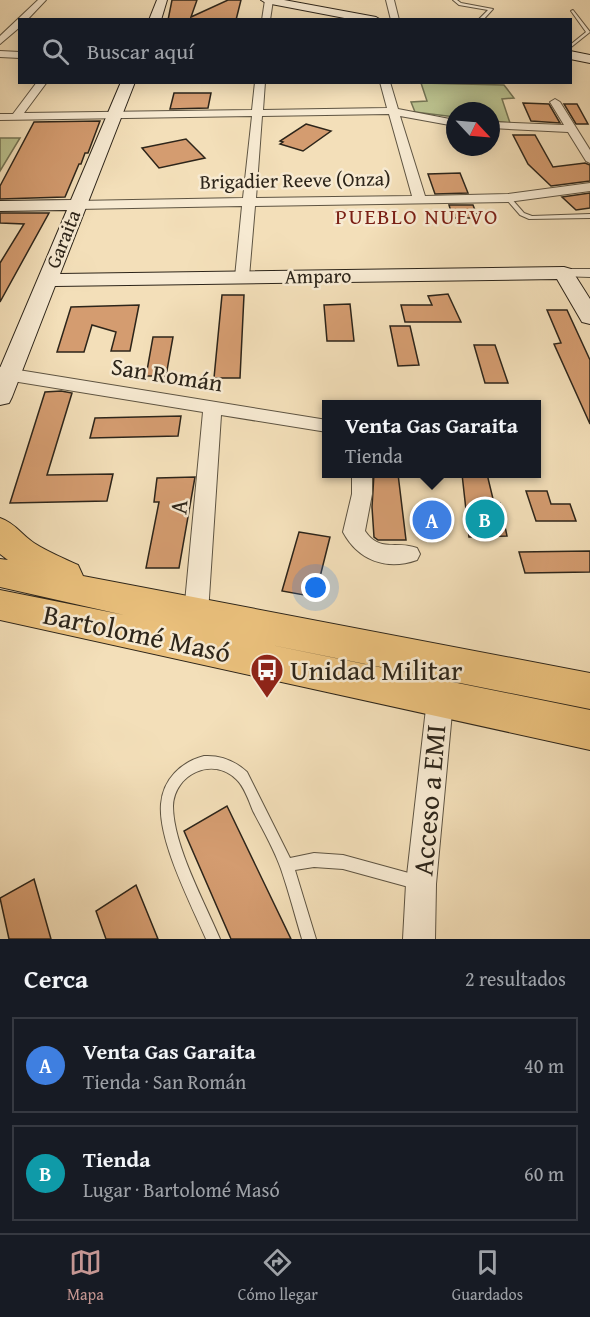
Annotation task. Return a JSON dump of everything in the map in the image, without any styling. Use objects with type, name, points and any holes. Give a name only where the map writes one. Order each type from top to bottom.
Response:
[{"type":"main road","points":[[0,531],[7,542],[33,560],[101,591],[139,603]]},
{"type":"main road","name":"Bartolomé Masó","points":[[0,573],[139,603],[590,691]]},
{"type":"main road","name":"Bartolomé Masó","points":[[0,604],[590,730]]},
{"type":"street","points":[[24,18],[42,0]]},
{"type":"street","points":[[155,18],[162,0]]},
{"type":"street","points":[[266,18],[268,0],[365,18]]},
{"type":"street","points":[[390,0],[394,18]]},
{"type":"street","points":[[0,41],[4,33],[18,23]]},
{"type":"street","points":[[0,54],[18,55]]},
{"type":"street","points":[[572,56],[590,59]]},
{"type":"street","points":[[17,117],[41,84]]},
{"type":"street","name":"Garaita","points":[[0,397],[5,374],[127,84]]},
{"type":"street","points":[[242,277],[260,84]]},
{"type":"street","points":[[386,84],[420,201]]},
{"type":"street","points":[[555,102],[590,159]]},
{"type":"street","points":[[0,117],[393,111],[446,121]]},
{"type":"street","points":[[500,125],[570,129]]},
{"type":"street","name":"Brigadier Reeve (Onza)","points":[[0,206],[420,201],[508,198],[590,187]]},
{"type":"street","points":[[564,273],[590,317]]},
{"type":"street","name":"Amparo","points":[[46,280],[590,273]]},
{"type":"street","name":"San Román","points":[[5,374],[322,425]]},
{"type":"street","name":"A","points":[[196,613],[213,406]]},
{"type":"street","points":[[362,478],[362,494],[354,532],[361,546],[378,554],[409,554]]},
{"type":"street","name":"Acceso a EMI","points":[[419,939],[421,884],[443,661]]},
{"type":"lane","points":[[455,0],[460,4],[491,9],[482,18]]},
{"type":"lane","points":[[572,45],[588,32],[573,11]]},
{"type":"lane","points":[[508,198],[522,214],[531,218],[590,216]]},
{"type":"lane","points":[[213,939],[169,830],[166,804],[174,782],[188,766],[208,761],[232,766],[243,777],[287,865],[309,939]]},
{"type":"lane","points":[[287,865],[314,860],[343,862],[421,884]]},
{"type":"green space","points":[[421,84],[504,85],[514,98],[502,99],[510,123],[500,122],[500,102],[446,102],[446,116],[415,112],[411,102],[427,101]]},
{"type":"green space","points":[[0,138],[20,138],[0,171]]},
{"type":"building","points":[[172,0],[197,0],[191,17],[228,0],[241,0],[236,18],[168,18]]},
{"type":"building","points":[[174,93],[211,93],[208,108],[170,109]]},
{"type":"building","points":[[523,103],[549,104],[560,123],[531,121]]},
{"type":"building","points":[[564,104],[577,104],[588,124],[576,124]]},
{"type":"building","points":[[100,121],[88,153],[85,153],[79,164],[65,197],[0,199],[0,186],[34,122]]},
{"type":"building","points":[[306,124],[331,131],[303,151],[280,144],[283,142],[280,141]]},
{"type":"building","points":[[513,135],[535,135],[553,167],[585,163],[590,165],[590,181],[551,186],[528,164]]},
{"type":"building","points":[[186,139],[205,158],[159,168],[142,148]]},
{"type":"building","points":[[460,173],[468,193],[435,194],[428,174]]},
{"type":"building","points":[[590,193],[590,208],[576,210],[562,197]]},
{"type":"building","points":[[449,205],[473,205],[478,218],[453,218]]},
{"type":"building","points":[[0,213],[49,213],[0,302],[0,263],[24,224],[0,223]]},
{"type":"building","points":[[448,294],[461,322],[405,322],[401,305],[432,305],[428,296]]},
{"type":"building","points":[[222,295],[244,295],[240,378],[214,378]]},
{"type":"building","points":[[350,304],[354,341],[327,341],[324,305]]},
{"type":"building","points":[[139,305],[130,351],[111,351],[116,332],[92,325],[84,352],[57,352],[71,307]]},
{"type":"building","points":[[547,310],[567,310],[590,360],[590,424],[554,344],[561,343]]},
{"type":"building","points":[[390,326],[410,326],[419,365],[398,366]]},
{"type":"building","points":[[153,337],[173,337],[166,376],[146,376]]},
{"type":"building","points":[[474,345],[495,345],[508,383],[485,383]]},
{"type":"building","points":[[45,392],[72,393],[47,475],[113,474],[107,501],[10,503]]},
{"type":"building","points":[[181,416],[178,436],[90,438],[95,418]]},
{"type":"building","points":[[195,477],[179,568],[146,568],[159,502],[154,502],[157,478]]},
{"type":"building","points":[[374,478],[398,478],[406,540],[378,540],[374,537],[372,507]]},
{"type":"building","points":[[462,478],[488,478],[494,503],[500,503],[507,536],[469,537]]},
{"type":"building","points":[[526,491],[547,491],[551,504],[570,504],[576,521],[536,521]]},
{"type":"building","points":[[299,532],[330,537],[315,597],[282,591]]},
{"type":"building","points":[[590,551],[590,572],[525,573],[519,552]]},
{"type":"building","points":[[227,806],[291,939],[231,939],[184,831]]},
{"type":"building","points":[[34,879],[51,939],[9,939],[0,898]]},
{"type":"building","points":[[136,885],[158,939],[106,939],[96,911]]},
{"type":"place","name":"Tienda","points":[[485,519]]},
{"type":"place","name":"Venta Gas Garaita","points":[[432,520]]},
{"type":"place","name":"Unidad Militar","points":[[267,699]]},
{"type":"district","name":"PUEBLO NUEVO","points":[[417,216]]}]
